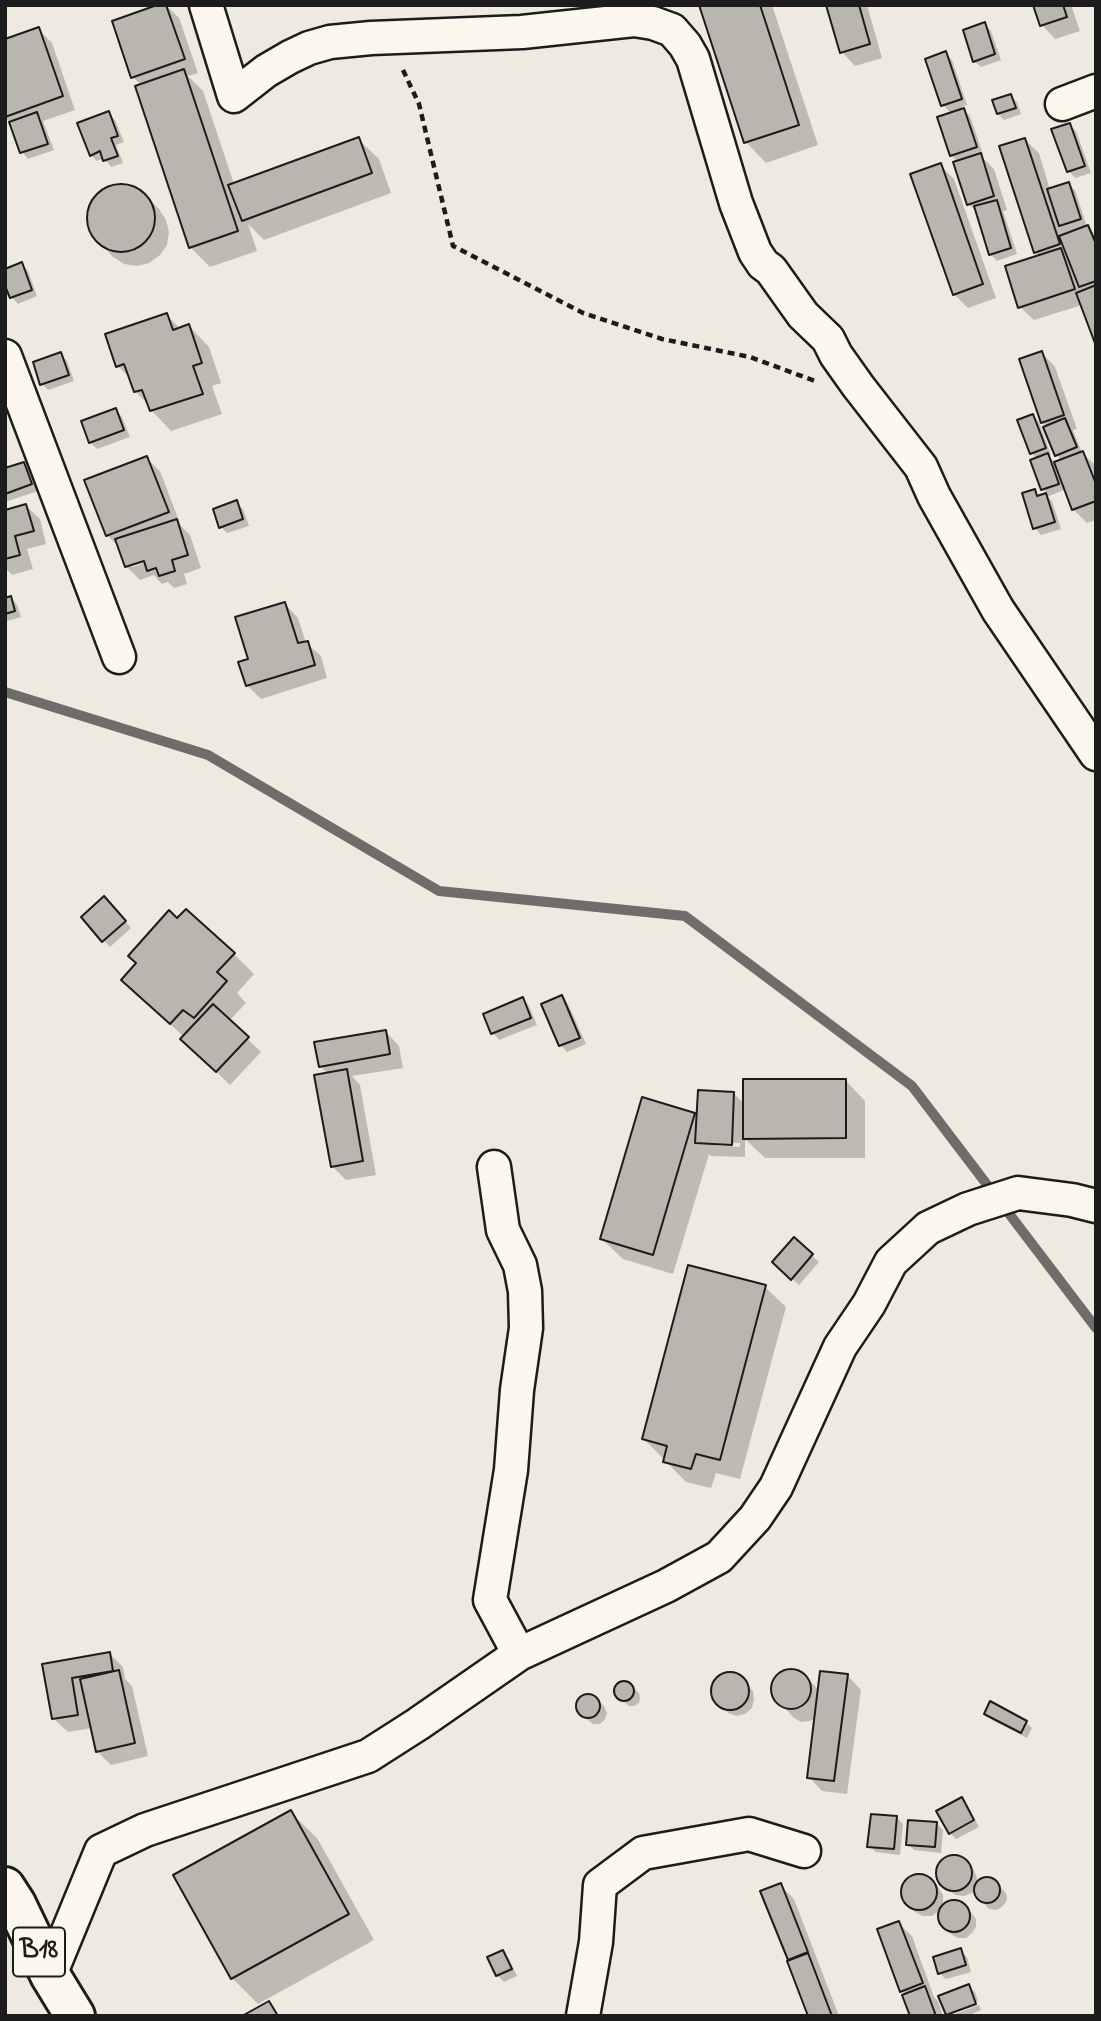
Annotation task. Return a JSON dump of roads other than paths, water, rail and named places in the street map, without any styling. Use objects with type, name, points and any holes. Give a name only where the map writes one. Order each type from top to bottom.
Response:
[{"type":"highway","name":"B18","points":[[9,1908],[75,2016]]},
{"type":"street","points":[[206,5],[234,96],[266,71],[309,48],[330,42],[522,32],[634,20],[672,30],[693,59],[736,203],[755,252],[803,315],[828,340],[869,401],[921,467],[934,496],[999,610],[1096,754]]},
{"type":"street","points":[[1062,104],[1096,92]]},
{"type":"street","points":[[5,356],[119,657]]},
{"type":"street","points":[[494,1167],[503,1230],[520,1265],[526,1328],[517,1390],[511,1470],[491,1601],[519,1654]]},
{"type":"street","points":[[50,1975],[101,1851],[145,1830],[368,1756],[519,1654],[666,1586],[719,1557],[755,1518],[776,1488],[840,1348],[869,1304],[891,1262],[928,1228],[968,1209],[1017,1193],[1096,1206]]},
{"type":"street","points":[[583,2016],[596,1942],[600,1885],[643,1853],[749,1833],[804,1851]]},
{"type":"waterway","points":[[5,692],[208,755],[439,891],[685,916],[912,1086],[1096,1328]]}]
